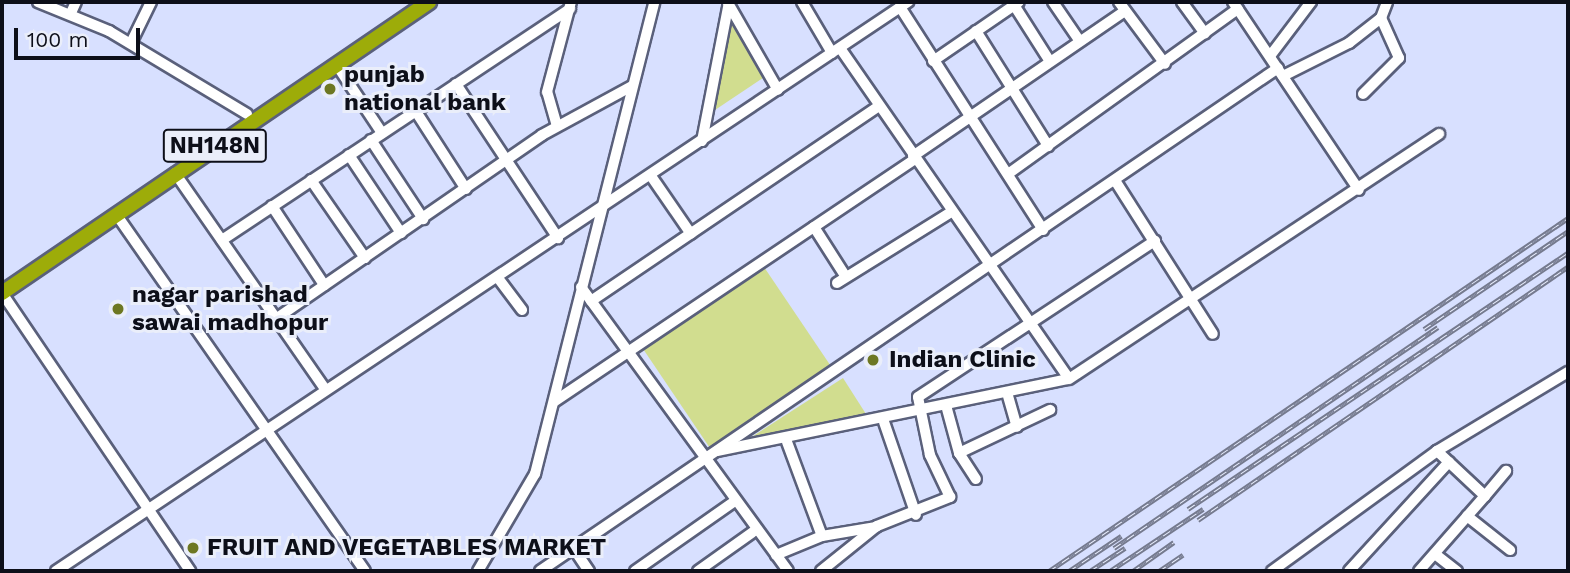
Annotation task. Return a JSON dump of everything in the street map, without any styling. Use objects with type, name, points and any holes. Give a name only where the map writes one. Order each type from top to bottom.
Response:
[{"type":"highway","name":"NH148N","points":[[2,282],[412,2]]},
{"type":"highway","name":"NH148N","points":[[2,293],[429,2]]},
{"type":"street","points":[[38,2],[71,13],[131,43],[247,114]]},
{"type":"street","points":[[71,13],[76,2]]},
{"type":"street","points":[[131,43],[151,2]]},
{"type":"street","points":[[478,571],[535,474],[654,2]]},
{"type":"street","points":[[802,2],[879,106],[951,212],[993,265],[1069,380]]},
{"type":"street","points":[[1053,2],[1079,40]]},
{"type":"street","points":[[1182,2],[1205,34]]},
{"type":"street","points":[[1270,56],[1311,2]]},
{"type":"street","points":[[540,571],[1281,72],[1381,18],[1387,2]]},
{"type":"street","points":[[729,3],[778,90]]},
{"type":"street","points":[[702,141],[729,3]]},
{"type":"street","points":[[56,571],[558,239],[904,4],[933,61],[1043,230]]},
{"type":"street","points":[[933,61],[1016,4],[1049,60]]},
{"type":"street","points":[[557,126],[547,92],[570,5]]},
{"type":"street","points":[[222,240],[570,5]]},
{"type":"street","points":[[1008,174],[1165,64],[1205,34],[1236,5],[1359,190]]},
{"type":"street","points":[[555,401],[814,227],[914,157],[966,114],[1079,40],[1122,6],[1165,64]]},
{"type":"street","points":[[1363,94],[1399,58],[1381,18]]},
{"type":"street","points":[[975,32],[1048,146]]},
{"type":"street","points":[[336,64],[382,133]]},
{"type":"street","points":[[456,84],[558,239]]},
{"type":"street","points":[[277,318],[557,126],[632,86]]},
{"type":"street","points":[[591,301],[879,106]]},
{"type":"street","points":[[415,110],[466,189]]},
{"type":"street","points":[[712,453],[787,442],[1007,397],[1069,380],[1194,300],[1439,134]]},
{"type":"street","points":[[371,140],[423,219]]},
{"type":"street","points":[[349,155],[401,233]]},
{"type":"street","points":[[175,173],[326,390]]},
{"type":"street","points":[[651,176],[691,233]]},
{"type":"street","points":[[311,180],[365,258]]},
{"type":"street","points":[[1116,182],[1194,300],[1213,334]]},
{"type":"street","points":[[272,206],[324,285]]},
{"type":"street","points":[[814,227],[841,280],[951,212]]},
{"type":"street","points":[[116,214],[365,571]]},
{"type":"street","points":[[776,555],[822,536],[877,526],[916,515],[950,497],[916,402],[924,391],[1155,241]]},
{"type":"street","points":[[498,278],[522,310]]},
{"type":"street","points":[[581,287],[628,352],[712,453],[736,501],[788,571]]},
{"type":"street","points":[[2,293],[190,571]]},
{"type":"street","points":[[1272,571],[1437,451],[1568,372]]},
{"type":"street","points":[[1007,397],[1017,427]]},
{"type":"street","points":[[947,409],[959,453],[976,480]]},
{"type":"street","points":[[959,453],[1050,410]]},
{"type":"street","points":[[884,422],[916,515]]},
{"type":"street","points":[[787,442],[822,536]]},
{"type":"street","points":[[1437,451],[1485,496]]},
{"type":"street","points":[[1356,569],[1450,462]]},
{"type":"street","points":[[1419,571],[1506,471]]},
{"type":"street","points":[[635,571],[736,501]]},
{"type":"street","points":[[1467,516],[1510,550]]},
{"type":"street","points":[[821,571],[877,526]]},
{"type":"street","points":[[698,571],[757,529]]},
{"type":"street","points":[[575,549],[589,571]]},
{"type":"street","points":[[1435,554],[1457,571]]},
{"type":"green space","points":[[733,16],[766,76],[712,112]]},
{"type":"green space","points":[[764,267],[833,370],[712,451],[643,349]]},
{"type":"green space","points":[[843,378],[873,425],[722,456]]},
{"type":"railway","points":[[1049,571],[1568,218]]},
{"type":"railway","points":[[1424,329],[1568,231]]},
{"type":"railway","points":[[1188,509],[1568,253]]},
{"type":"railway","points":[[1198,520],[1568,267]]},
{"type":"railway","points":[[1114,548],[1438,327]]},
{"type":"railway","points":[[1110,571],[1203,509]]},
{"type":"railway","points":[[1069,571],[1121,536]]},
{"type":"railway","points":[[1133,571],[1174,542]]},
{"type":"railway","points":[[1090,571],[1125,548]]},
{"type":"railway","points":[[1159,571],[1183,555]]},
{"type":"place","name":"punjab national bank","points":[[330,89]]},
{"type":"place","name":"nagar parishad sawai madhopur","points":[[118,309]]},
{"type":"place","name":"Indian Clinic","points":[[873,360]]},
{"type":"place","name":"FRUIT AND VEGETABLES MARKET","points":[[193,548]]}]
